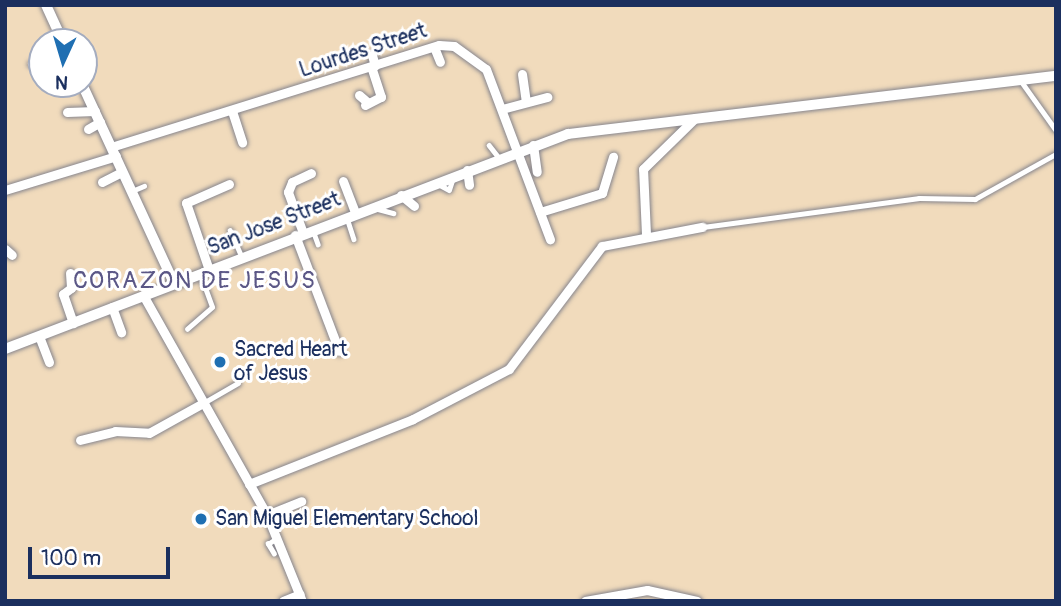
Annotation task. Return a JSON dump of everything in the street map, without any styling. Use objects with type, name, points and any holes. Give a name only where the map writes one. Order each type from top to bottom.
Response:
[{"type":"street","points":[[46,5],[56,28]]},
{"type":"street","name":"Lourdes Street","points":[[5,190],[27,189],[114,152],[232,111],[434,47],[454,46],[478,59],[519,150],[550,239]]},
{"type":"street","points":[[434,47],[439,62]]},
{"type":"street","points":[[359,95],[366,103],[381,97],[372,55]]},
{"type":"street","points":[[522,74],[526,102]]},
{"type":"street","name":"San Jose Street","points":[[5,349],[73,323],[95,319],[112,307],[519,150],[568,134],[1056,76]]},
{"type":"street","points":[[502,109],[547,97]]},
{"type":"street","points":[[88,98],[174,283]]},
{"type":"street","points":[[232,111],[242,142]]},
{"type":"street","points":[[67,112],[97,117]]},
{"type":"street","points":[[88,129],[97,117]]},
{"type":"street","points":[[646,234],[643,169],[696,117]]},
{"type":"street","points":[[533,145],[537,172]]},
{"type":"street","points":[[540,212],[602,193],[613,157]]},
{"type":"street","points":[[467,170],[469,185]]},
{"type":"street","points":[[102,182],[122,172]]},
{"type":"street","points":[[311,173],[292,182],[288,192],[304,232],[339,351]]},
{"type":"street","points":[[343,181],[350,215]]},
{"type":"street","points":[[204,272],[186,203],[229,184]]},
{"type":"street","points":[[401,195],[414,206]]},
{"type":"street","points":[[249,484],[478,390],[509,369],[602,246],[646,234],[702,227]]},
{"type":"street","points":[[69,273],[71,288],[63,294],[73,323]]},
{"type":"street","points":[[143,295],[201,404],[278,538],[301,598],[284,601]]},
{"type":"street","points":[[112,307],[121,332]]},
{"type":"street","points":[[39,337],[49,362]]},
{"type":"street","points":[[80,440],[149,433],[201,404]]},
{"type":"street","points":[[267,515],[301,501]]},
{"type":"street","points":[[585,601],[663,591],[697,601]]},
{"type":"lane","points":[[1020,80],[1056,130]]},
{"type":"lane","points":[[489,145],[499,158]]},
{"type":"lane","points":[[702,227],[919,198],[975,199],[1056,154]]},
{"type":"lane","points":[[132,191],[144,186]]},
{"type":"lane","points":[[376,205],[393,213]]},
{"type":"lane","points":[[350,215],[354,239]]},
{"type":"lane","points":[[230,230],[242,257]]},
{"type":"lane","points":[[304,232],[318,244]]},
{"type":"lane","points":[[187,328],[212,307],[204,272]]},
{"type":"lane","points":[[201,404],[238,383]]},
{"type":"lane","points":[[274,554],[268,544],[278,538]]},
{"type":"place","name":"Sacred Heart of Jesus","points":[[220,362]]},
{"type":"place","name":"San Miguel Elementary School","points":[[201,519]]},
{"type":"district","name":"CORAZON DE JESUS","points":[[195,281]]}]
